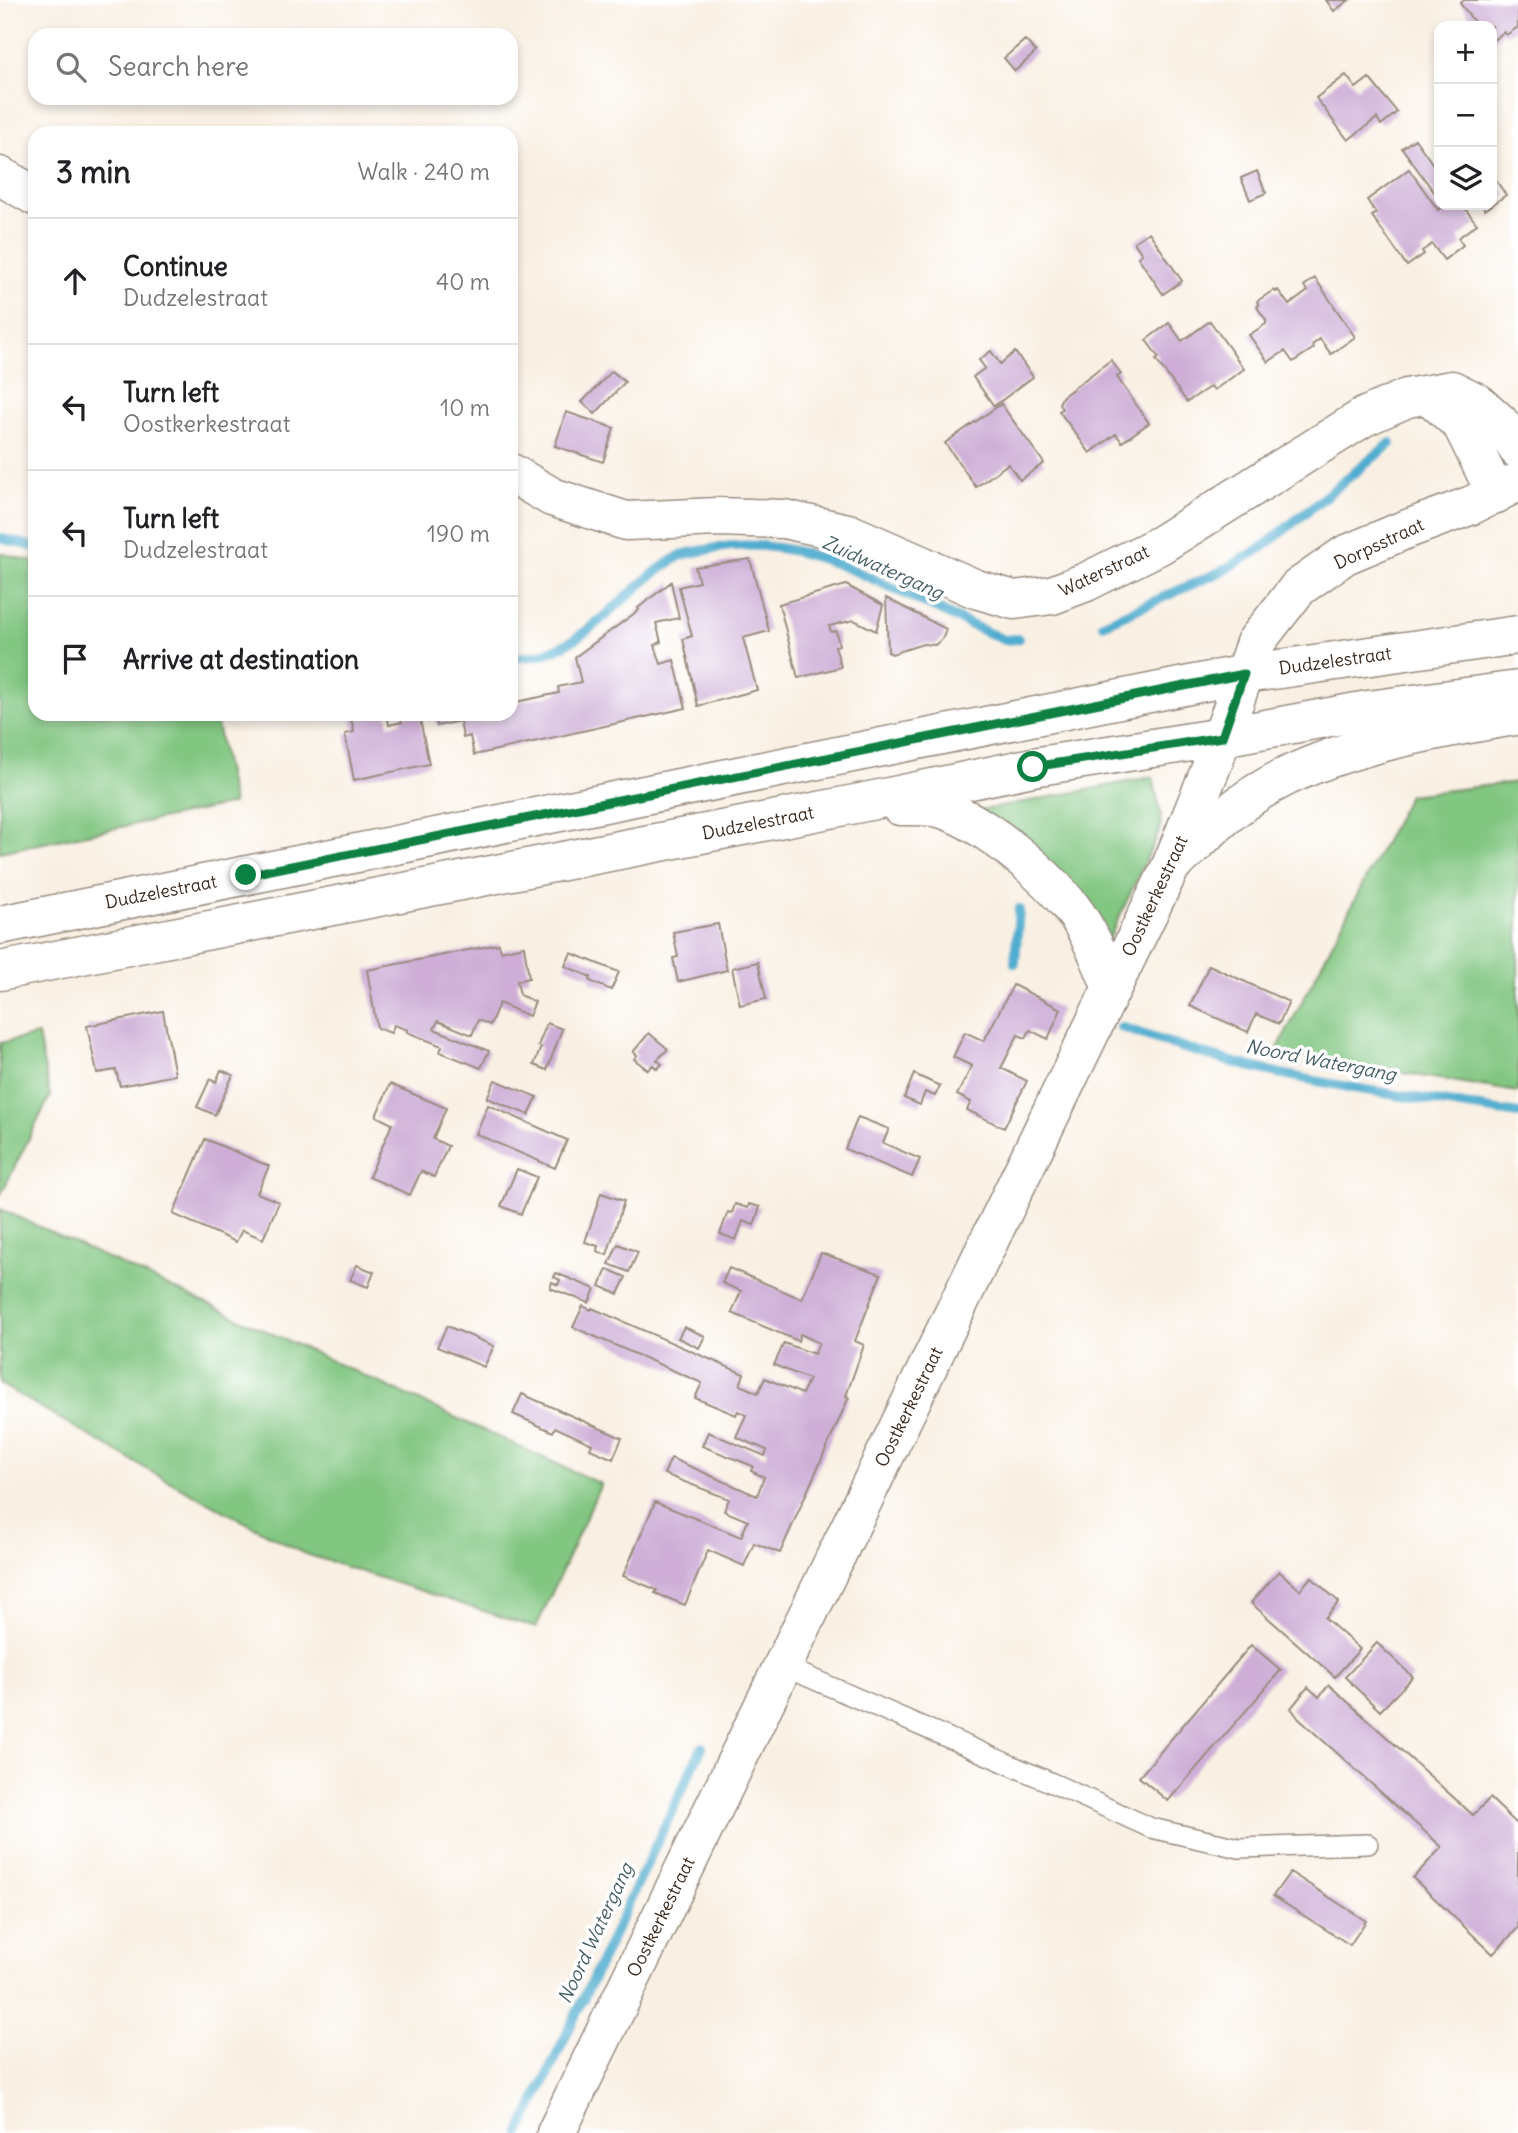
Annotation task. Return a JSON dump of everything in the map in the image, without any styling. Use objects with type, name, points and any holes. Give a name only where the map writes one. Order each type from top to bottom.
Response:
[{"type":"main road","points":[[0,176],[28,192]]},
{"type":"main road","name":"Waterstraat","points":[[518,478],[552,497],[626,521],[718,517],[784,519],[848,533],[976,589],[1014,600],[1052,595],[1086,582],[1160,545],[1364,417],[1407,398],[1452,390],[1478,403],[1499,422],[1518,449]]},
{"type":"main road","points":[[1429,395],[1462,425],[1507,488]]},
{"type":"main road","name":"Dorpsstraat","points":[[1244,674],[1255,643],[1298,588],[1345,555],[1507,488]]},
{"type":"main road","name":"Dudzelestraat","points":[[0,925],[1244,674],[1518,635]]},
{"type":"main road","name":"Oostkerkestraat","points":[[556,2133],[1171,866],[1244,674]]},
{"type":"main road","name":"Dudzelestraat","points":[[0,971],[1033,767],[1222,737],[1368,710],[1518,690]]},
{"type":"main road","points":[[1171,866],[1259,791],[1309,765],[1397,740],[1518,715]]},
{"type":"main road","points":[[860,803],[940,808],[992,836],[1035,869],[1072,908],[1100,958],[1112,988]]},
{"type":"lane","points":[[783,1666],[1151,1828],[1239,1848],[1368,1844]]},
{"type":"green space","points":[[0,553],[28,560],[28,721],[216,721],[233,804],[0,852]]},
{"type":"green space","points":[[1153,777],[1161,816],[1160,830],[1100,958],[957,815]]},
{"type":"green space","points":[[1518,782],[1518,1092],[1276,1052],[1409,795]]},
{"type":"green space","points":[[38,1035],[50,1096],[0,1196],[0,1043]]},
{"type":"green space","points":[[0,1209],[601,1484],[536,1628],[303,1553],[157,1475],[0,1384]]},
{"type":"building","points":[[1326,0],[1349,0],[1334,11]]},
{"type":"building","points":[[1465,0],[1518,0],[1518,27],[1497,37],[1497,21],[1473,21],[1460,3]]},
{"type":"building","points":[[1025,40],[1036,52],[1015,71],[1004,58]]},
{"type":"building","points":[[1346,75],[1356,88],[1369,78],[1397,112],[1381,125],[1377,118],[1348,140],[1316,98]]},
{"type":"building","points":[[1415,139],[1434,166],[1434,192],[1402,148]]},
{"type":"building","points":[[1409,169],[1434,204],[1434,210],[1466,210],[1477,224],[1458,238],[1463,245],[1444,260],[1432,244],[1422,251],[1424,254],[1407,266],[1372,216],[1376,213],[1367,200]]},
{"type":"building","points":[[1257,171],[1266,193],[1250,200],[1241,178]]},
{"type":"building","points":[[1497,182],[1506,195],[1497,201]]},
{"type":"building","points":[[1149,232],[1182,281],[1163,294],[1138,257],[1142,254],[1134,242]]},
{"type":"building","points":[[1315,278],[1355,337],[1331,354],[1320,339],[1312,345],[1314,348],[1293,362],[1285,351],[1268,362],[1249,335],[1266,324],[1257,307],[1257,301],[1278,290],[1289,305],[1308,291],[1304,286]]},
{"type":"building","points":[[1210,321],[1244,369],[1214,390],[1211,386],[1187,402],[1156,360],[1159,358],[1146,340],[1169,323],[1182,341]]},
{"type":"building","points":[[991,351],[1000,364],[1015,352],[1033,377],[994,406],[973,377],[985,368],[979,360]]},
{"type":"building","points":[[1111,360],[1121,374],[1117,377],[1149,423],[1122,442],[1116,434],[1090,453],[1059,411],[1062,409],[1059,404],[1062,397]]},
{"type":"building","points":[[612,371],[625,382],[595,414],[582,402]]},
{"type":"building","points":[[1001,404],[1044,463],[1020,480],[1008,464],[976,487],[945,443]]},
{"type":"building","points":[[566,412],[614,428],[603,462],[555,446]]},
{"type":"building","points":[[750,559],[769,631],[743,638],[757,690],[698,706],[683,639],[692,636],[679,587],[699,582],[695,567]]},
{"type":"building","points":[[671,582],[679,618],[656,623],[661,642],[655,645],[661,664],[674,660],[686,708],[474,755],[470,736],[463,738],[460,721],[518,721],[518,702],[559,693],[558,687],[581,682],[575,657],[639,610],[638,608]]},
{"type":"building","points":[[846,585],[883,605],[876,631],[854,620],[829,626],[831,632],[836,631],[839,645],[835,646],[841,667],[798,678],[779,604]]},
{"type":"building","points":[[886,598],[946,629],[943,638],[935,645],[923,644],[892,654],[888,652]]},
{"type":"building","points":[[352,721],[388,721],[389,725],[402,721],[420,721],[429,764],[354,780],[345,734],[354,732]]},
{"type":"building","points":[[436,721],[460,721],[437,726]]},
{"type":"building","points":[[718,924],[727,970],[678,982],[673,958],[678,957],[673,932]]},
{"type":"building","points":[[499,944],[501,951],[524,946],[529,978],[517,981],[520,995],[535,1002],[529,1016],[499,1003],[490,1025],[478,1020],[472,1035],[438,1021],[434,1029],[489,1051],[481,1068],[440,1052],[442,1046],[407,1032],[408,1030],[394,1025],[391,1033],[377,1028],[367,970]]},
{"type":"building","points":[[571,953],[619,972],[611,990],[590,981],[591,977],[565,966]]},
{"type":"building","points":[[758,962],[766,999],[740,1005],[732,968]]},
{"type":"building","points":[[1209,965],[1289,1002],[1279,1024],[1256,1014],[1248,1032],[1190,1006]]},
{"type":"building","points":[[1013,985],[1061,1009],[1048,1039],[1030,1030],[1026,1038],[1018,1035],[1001,1068],[1027,1081],[1004,1128],[967,1110],[971,1102],[957,1095],[972,1066],[953,1057],[965,1032],[984,1041]]},
{"type":"building","points":[[163,1011],[175,1075],[120,1086],[116,1070],[97,1073],[87,1026]]},
{"type":"building","points":[[547,1023],[562,1029],[547,1070],[534,1065]]},
{"type":"building","points":[[649,1033],[668,1049],[657,1060],[662,1064],[657,1069],[653,1065],[648,1070],[634,1059],[637,1055],[633,1052]]},
{"type":"building","points":[[221,1070],[233,1075],[215,1115],[197,1107],[210,1079],[216,1082]]},
{"type":"building","points":[[914,1074],[940,1086],[935,1096],[925,1092],[920,1105],[904,1098]]},
{"type":"building","points":[[495,1080],[537,1097],[529,1115],[487,1098]]},
{"type":"building","points":[[390,1084],[446,1108],[433,1139],[448,1146],[434,1177],[421,1171],[410,1195],[369,1177],[392,1124],[376,1116]]},
{"type":"building","points":[[488,1105],[567,1140],[555,1168],[476,1134]]},
{"type":"building","points":[[858,1117],[889,1129],[883,1143],[920,1159],[912,1177],[845,1149]]},
{"type":"building","points":[[205,1139],[269,1166],[257,1193],[279,1202],[263,1239],[242,1230],[236,1242],[173,1214]]},
{"type":"building","points":[[517,1169],[537,1177],[521,1214],[501,1206]]},
{"type":"building","points":[[601,1193],[624,1201],[607,1255],[597,1251],[598,1246],[585,1242]]},
{"type":"building","points":[[735,1204],[748,1208],[749,1204],[760,1207],[754,1225],[743,1221],[736,1240],[720,1234],[728,1212],[732,1213]]},
{"type":"building","points":[[618,1244],[638,1252],[629,1272],[609,1264]]},
{"type":"building","points":[[821,1253],[881,1274],[855,1341],[864,1345],[846,1396],[849,1397],[780,1553],[754,1543],[744,1566],[708,1550],[685,1605],[623,1576],[655,1502],[741,1537],[748,1521],[724,1511],[729,1499],[664,1474],[671,1458],[757,1496],[764,1477],[751,1471],[753,1466],[702,1446],[708,1432],[765,1456],[767,1450],[736,1437],[746,1415],[738,1411],[736,1415],[695,1398],[702,1383],[573,1327],[583,1306],[744,1374],[740,1385],[758,1393],[765,1378],[802,1394],[809,1379],[774,1365],[784,1343],[814,1354],[819,1343],[800,1334],[798,1341],[732,1313],[741,1291],[722,1283],[729,1268],[802,1299]]},
{"type":"building","points":[[357,1265],[374,1272],[368,1287],[350,1280]]},
{"type":"building","points":[[607,1269],[626,1277],[618,1294],[600,1286]]},
{"type":"building","points":[[556,1273],[595,1289],[589,1303],[550,1288],[552,1282],[558,1285],[560,1280],[554,1277]]},
{"type":"building","points":[[447,1326],[494,1346],[484,1367],[437,1347]]},
{"type":"building","points":[[684,1327],[705,1336],[699,1348],[678,1338]]},
{"type":"building","points":[[522,1394],[622,1438],[613,1459],[590,1449],[592,1444],[555,1427],[553,1432],[513,1414]]},
{"type":"building","points":[[1279,1571],[1300,1590],[1311,1577],[1339,1602],[1325,1618],[1360,1649],[1335,1677],[1251,1603]]},
{"type":"building","points":[[1377,1643],[1413,1677],[1380,1711],[1345,1677]]},
{"type":"building","points":[[1251,1645],[1281,1670],[1168,1801],[1139,1777]]},
{"type":"building","points":[[1329,1685],[1473,1815],[1490,1798],[1518,1825],[1518,1928],[1493,1954],[1413,1878],[1442,1847],[1299,1719],[1291,1708],[1308,1687],[1319,1697]]},
{"type":"building","points":[[1290,1872],[1366,1921],[1350,1945],[1273,1896]]},
{"type":"waterway","name":"Zuidwatergang","points":[[1103,624],[1222,571],[1263,547],[1391,443]]},
{"type":"waterway","name":"Zuidwatergang","points":[[0,538],[28,545]]},
{"type":"waterway","name":"Zuidwatergang","points":[[518,657],[536,656],[559,648],[580,635],[660,569],[680,556],[737,546],[762,546],[810,555],[880,582],[1004,640],[1018,639]]},
{"type":"waterway","name":"Zuidwatergang","points":[[1015,963],[1019,909]]},
{"type":"waterway","name":"Noord Watergang","points":[[1121,1027],[1207,1055],[1292,1076],[1518,1114]]},
{"type":"waterway","name":"Noord Watergang","points":[[520,2133],[702,1747]]},
{"type":"route","points":[[246,875],[1244,674],[1222,737],[1033,767]]}]
